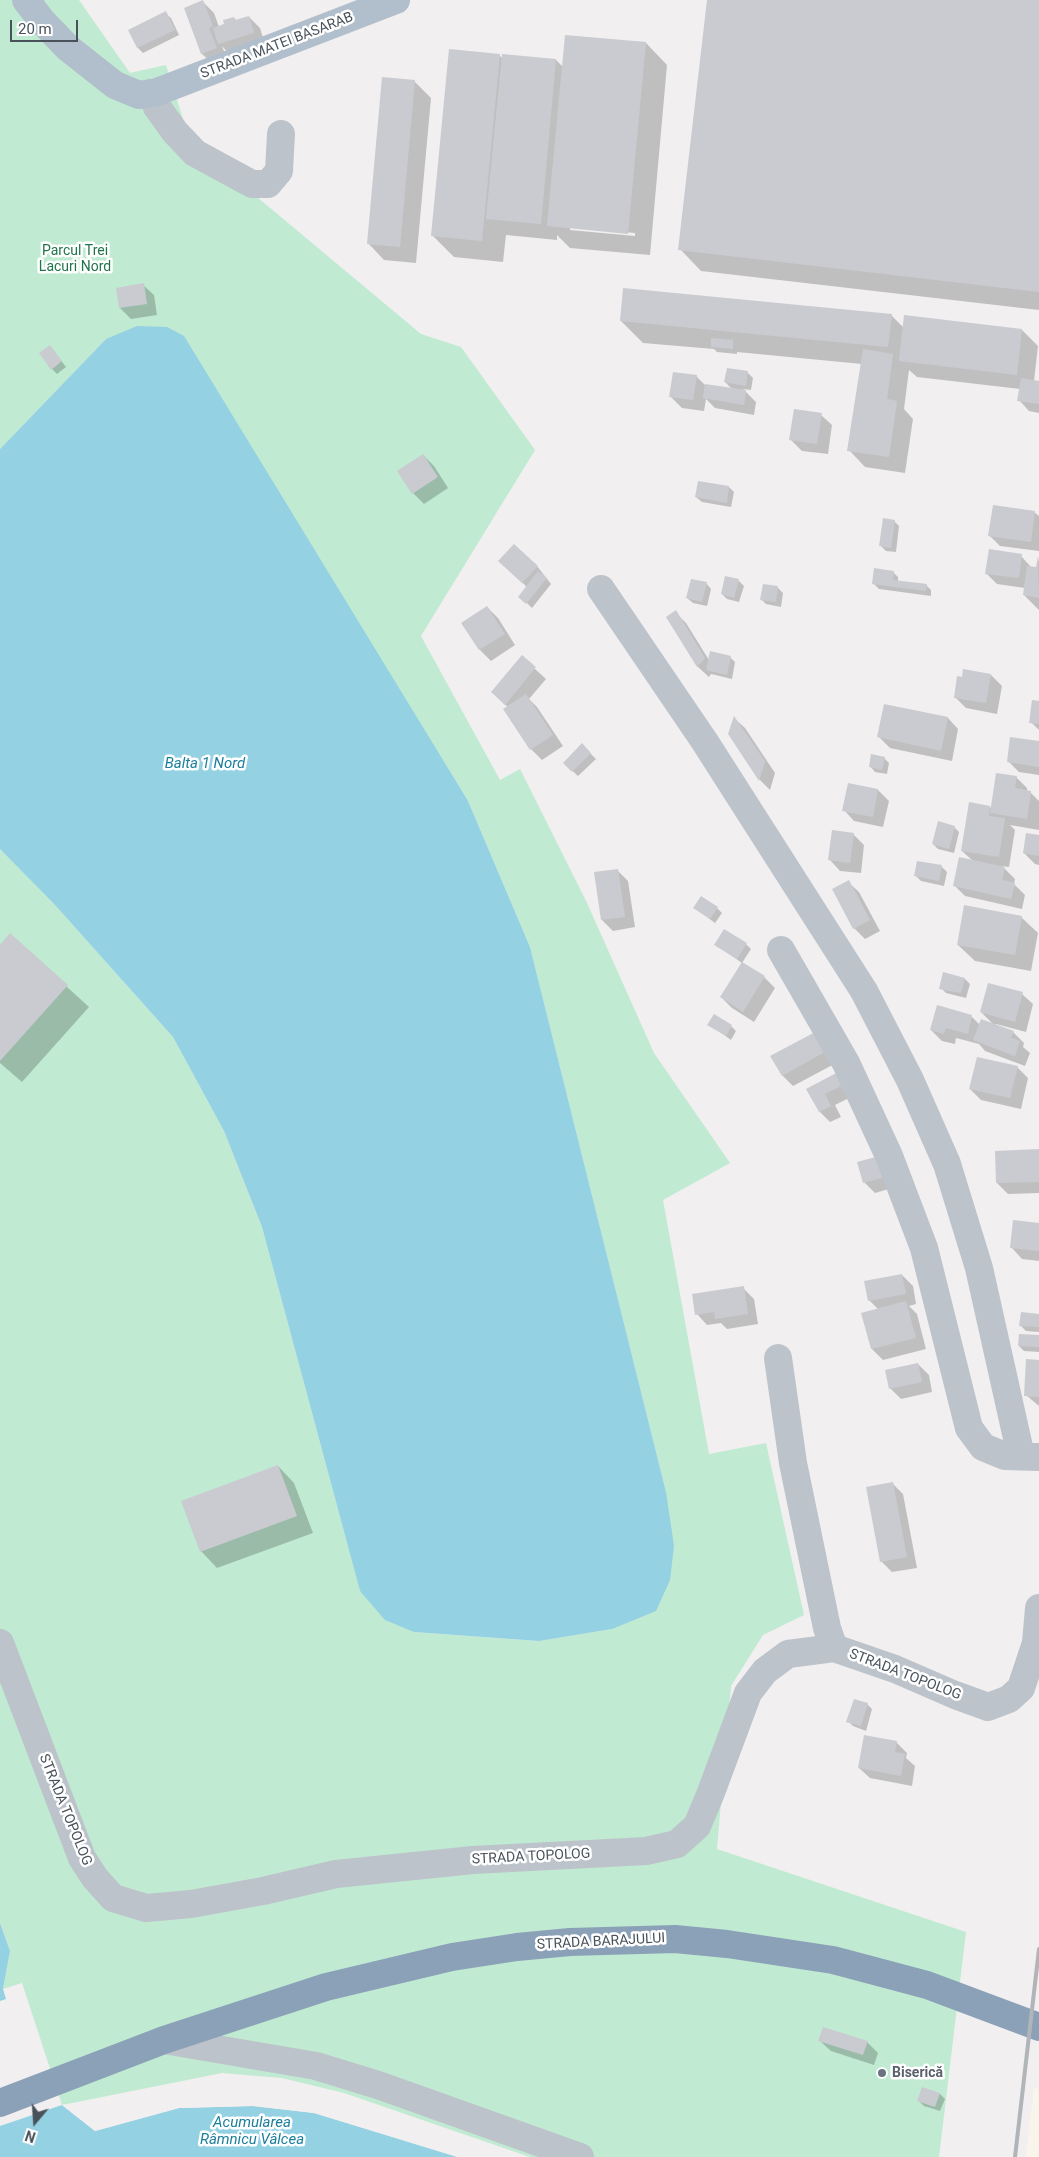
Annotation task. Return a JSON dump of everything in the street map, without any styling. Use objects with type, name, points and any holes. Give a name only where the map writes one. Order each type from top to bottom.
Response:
[{"type":"highway","name":"STRADA BARAJULUI","points":[[0,2103],[164,2040],[326,1987],[452,1957],[517,1947],[579,1942],[675,1939],[783,1951],[832,1960],[927,1984],[1039,2027]]},
{"type":"main road","points":[[26,0],[42,21],[68,48],[115,86],[133,94],[154,92]]},
{"type":"main road","name":"STRADA MATEI BASARAB","points":[[154,92],[396,0]]},
{"type":"street","points":[[154,92],[156,107],[175,132],[195,153],[252,184],[268,184],[279,170],[281,134]]},
{"type":"street","points":[[601,589],[705,742],[864,991],[910,1080],[947,1164],[979,1268],[1030,1457],[1005,1456],[983,1447],[969,1428],[924,1248],[889,1156],[846,1063],[781,950]]},
{"type":"street","points":[[778,1358],[793,1463],[827,1628],[834,1648]]},
{"type":"street","name":"STRADA TOPOLOG","points":[[0,1643],[82,1858],[95,1878],[113,1898],[146,1908],[191,1904],[263,1891],[336,1874],[472,1860],[646,1851],[677,1844],[697,1826],[748,1693],[765,1671],[788,1654],[834,1648],[896,1669],[955,1696],[988,1707],[1009,1699],[1021,1688],[1036,1643],[1039,1608]]},
{"type":"street","points":[[164,2040],[316,2066],[378,2085],[580,2157]]},
{"type":"shaded area","points":[[1034,2087],[1039,2090],[1039,2157],[1026,2157]]},
{"type":"green space","name":"Parcul Trei Lacuri Nord","points":[[0,0],[79,0],[130,73],[166,65],[190,141],[421,334],[461,347],[535,450],[421,636],[500,780],[520,769],[587,903],[654,1053],[730,1163],[663,1200],[709,1454],[766,1443],[804,1615],[763,1635],[731,1686],[717,1849],[966,1932],[939,2157],[530,2157],[344,2093],[282,2078],[222,2073],[62,2105],[22,1983],[3,1989],[10,1951],[0,1923],[0,849],[55,905],[173,1037],[224,1131],[262,1227],[360,1591],[414,1632],[538,1641],[612,1629],[666,1492],[530,947],[468,801],[106,339],[0,449]]},
{"type":"water","name":"Balta 1 Nord","points":[[137,326],[167,327],[184,336],[468,801],[530,947],[666,1492],[674,1546],[670,1580],[656,1611],[612,1629],[539,1641],[414,1632],[385,1620],[360,1591],[262,1227],[224,1131],[173,1037],[55,905],[0,849],[0,449],[106,339]]},
{"type":"water","points":[[0,1923],[10,1951],[3,1989],[6,1999],[0,2001]]},
{"type":"water","name":"Acumularea Râmnicu Vâlcea","points":[[62,2105],[95,2131],[179,2108],[253,2106],[314,2113],[457,2157],[0,2157],[0,2126]]},
{"type":"pier","points":[[253,2103],[314,2111],[458,2155],[459,2157],[314,2113],[253,2106],[179,2108],[95,2131],[62,2105],[65,2104],[95,2129],[179,2106]]},
{"type":"building","points":[[203,0],[213,26],[209,28],[217,48],[201,54],[184,8]]},
{"type":"building","points":[[707,0],[1039,0],[1039,292],[678,250]]},
{"type":"building","points":[[166,11],[175,30],[137,48],[128,30]]},
{"type":"building","points":[[249,16],[254,33],[218,44],[213,28],[224,24],[223,20],[234,17],[235,20]]},
{"type":"building","points":[[565,35],[646,42],[628,234],[547,226]]},
{"type":"building","points":[[449,49],[500,54],[482,241],[431,236]]},
{"type":"building","points":[[502,54],[556,59],[541,224],[486,219]]},
{"type":"building","points":[[382,77],[415,80],[400,247],[367,244]]},
{"type":"building","points":[[144,283],[147,304],[119,308],[116,288]]},
{"type":"building","points":[[623,288],[892,314],[888,347],[620,321]]},
{"type":"building","points":[[904,315],[1022,329],[1017,375],[899,361]]},
{"type":"building","points":[[711,338],[733,340],[733,349],[711,347]]},
{"type":"building","points":[[50,345],[62,361],[51,370],[39,353]]},
{"type":"building","points":[[863,349],[893,354],[887,399],[897,401],[889,457],[847,451]]},
{"type":"building","points":[[727,368],[748,371],[746,386],[724,382]]},
{"type":"building","points":[[673,372],[697,375],[693,400],[669,397]]},
{"type":"building","points":[[1021,378],[1039,381],[1039,404],[1017,401]]},
{"type":"building","points":[[705,384],[746,390],[744,405],[703,398]]},
{"type":"building","points":[[794,409],[822,413],[817,444],[789,440]]},
{"type":"building","points":[[423,454],[438,477],[412,494],[397,471]]},
{"type":"building","points":[[698,481],[729,486],[727,503],[695,497]]},
{"type":"building","points":[[993,505],[1035,511],[1031,542],[988,536]]},
{"type":"building","points":[[883,518],[895,520],[891,548],[879,546]]},
{"type":"building","points":[[514,544],[538,566],[522,583],[498,561]]},
{"type":"building","points":[[989,549],[1022,554],[1019,578],[985,574]]},
{"type":"building","points":[[1038,556],[1039,598],[1023,595],[1027,566],[1036,567]]},
{"type":"building","points":[[874,568],[894,571],[893,580],[927,584],[926,591],[872,584]]},
{"type":"building","points":[[538,571],[547,578],[526,604],[518,597]]},
{"type":"building","points":[[725,576],[739,579],[734,598],[721,594]]},
{"type":"building","points":[[691,579],[707,582],[702,602],[686,598]]},
{"type":"building","points":[[763,584],[778,586],[776,602],[760,600]]},
{"type":"building","points":[[487,606],[505,634],[479,650],[461,623]]},
{"type":"building","points":[[676,610],[705,658],[697,667],[666,617]]},
{"type":"building","points":[[710,651],[731,656],[727,675],[706,670]]},
{"type":"building","points":[[522,655],[536,667],[505,705],[491,692]]},
{"type":"building","points":[[963,669],[991,674],[986,703],[954,698],[957,676],[962,677]]},
{"type":"building","points":[[526,694],[553,735],[530,750],[503,709]]},
{"type":"building","points":[[1032,700],[1039,701],[1039,724],[1029,723]]},
{"type":"building","points":[[884,704],[948,717],[941,751],[877,737]]},
{"type":"building","points":[[734,716],[765,761],[759,781],[728,734]]},
{"type":"building","points":[[1010,737],[1039,741],[1039,767],[1007,762]]},
{"type":"building","points":[[582,743],[591,753],[572,772],[563,763]]},
{"type":"building","points":[[871,754],[885,757],[882,770],[869,767]]},
{"type":"building","points":[[996,773],[1017,776],[1015,788],[1031,791],[1027,819],[990,813]]},
{"type":"building","points":[[848,783],[878,789],[873,817],[842,811]]},
{"type":"building","points":[[969,802],[990,806],[989,816],[1005,818],[999,857],[961,851]]},
{"type":"building","points":[[938,821],[955,826],[949,849],[932,844]]},
{"type":"building","points":[[832,830],[854,833],[850,863],[828,860]]},
{"type":"building","points":[[1026,833],[1039,835],[1039,856],[1023,853]]},
{"type":"building","points":[[959,857],[1005,867],[1002,880],[1015,883],[1011,899],[953,886]]},
{"type":"building","points":[[917,861],[942,865],[939,881],[914,876]]},
{"type":"building","points":[[618,869],[625,917],[601,920],[594,872]]},
{"type":"building","points":[[849,880],[870,920],[853,929],[832,889]]},
{"type":"building","points":[[701,896],[718,907],[710,919],[693,908]]},
{"type":"building","points":[[964,905],[1022,916],[1015,955],[957,945]]},
{"type":"building","points":[[724,929],[747,943],[737,959],[714,945]]},
{"type":"building","points":[[10,933],[68,985],[0,1061],[0,945]]},
{"type":"building","points":[[742,962],[765,976],[743,1012],[720,997]]},
{"type":"building","points":[[943,972],[965,978],[961,993],[939,989]]},
{"type":"building","points":[[988,983],[1023,992],[1015,1022],[980,1012]]},
{"type":"building","points":[[937,1005],[972,1015],[968,1034],[946,1028],[944,1034],[930,1030]]},
{"type":"building","points":[[714,1014],[732,1025],[726,1036],[707,1025]]},
{"type":"building","points":[[981,1019],[1014,1031],[1011,1038],[1020,1041],[1015,1056],[973,1040]]},
{"type":"building","points":[[819,1030],[830,1049],[782,1076],[770,1056]]},
{"type":"building","points":[[977,1057],[1018,1066],[1010,1098],[969,1089]]},
{"type":"building","points":[[840,1071],[847,1083],[825,1094],[831,1106],[819,1112],[806,1089]]},
{"type":"building","points":[[1039,1149],[1039,1182],[996,1183],[995,1151]]},
{"type":"building","points":[[883,1155],[889,1176],[863,1183],[857,1162]]},
{"type":"building","points":[[1013,1220],[1039,1223],[1039,1251],[1010,1248]]},
{"type":"building","points":[[902,1274],[906,1294],[868,1301],[864,1281]]},
{"type":"building","points":[[744,1286],[748,1314],[715,1319],[714,1312],[695,1315],[692,1294]]},
{"type":"building","points":[[906,1301],[916,1338],[871,1349],[861,1313]]},
{"type":"building","points":[[1021,1312],[1039,1314],[1039,1327],[1019,1326]]},
{"type":"building","points":[[1019,1334],[1039,1335],[1039,1347],[1018,1346]]},
{"type":"building","points":[[1026,1359],[1039,1360],[1039,1397],[1024,1396]]},
{"type":"building","points":[[918,1363],[922,1382],[889,1389],[885,1370]]},
{"type":"building","points":[[278,1465],[297,1516],[200,1552],[181,1501]]},
{"type":"building","points":[[893,1482],[907,1557],[880,1562],[866,1487]]},
{"type":"building","points":[[854,1699],[868,1703],[861,1726],[846,1722]]},
{"type":"building","points":[[864,1735],[897,1741],[895,1752],[905,1754],[901,1776],[858,1768]]},
{"type":"building","points":[[823,2027],[868,2041],[863,2055],[818,2041]]},
{"type":"building","points":[[922,2087],[940,2093],[935,2107],[917,2101]]},
{"type":"railway","points":[[1015,2157],[1039,1949]]},
{"type":"place","name":"Biserică","points":[[882,2073]]}]
